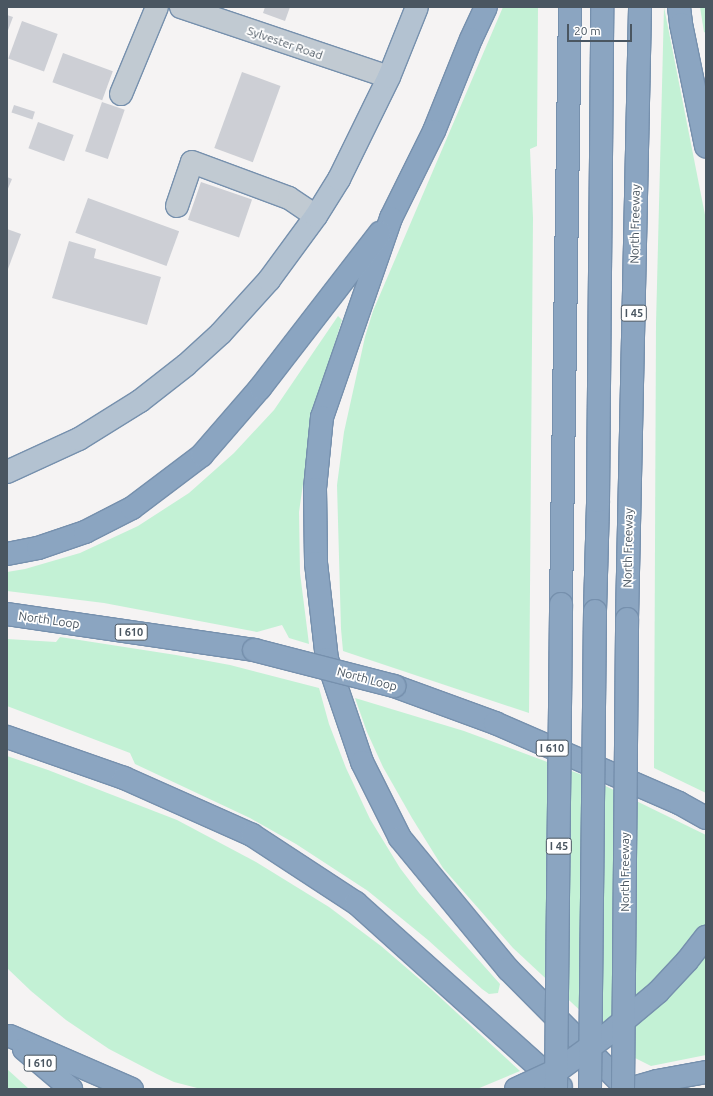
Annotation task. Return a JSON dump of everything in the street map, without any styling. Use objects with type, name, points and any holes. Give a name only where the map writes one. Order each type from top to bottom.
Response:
[{"type":"highway","points":[[486,7],[471,39],[434,131],[391,218],[322,417],[315,489],[316,563],[327,659],[362,762],[400,838],[508,969],[628,1089],[657,1081],[705,1072]]},
{"type":"highway","name":"I 45","points":[[556,1089],[561,604],[570,7]]},
{"type":"highway","points":[[590,1089],[595,611],[598,485],[602,7]]},
{"type":"highway","name":"North Freeway","points":[[623,1089],[627,618],[640,7]]},
{"type":"highway","points":[[679,7],[680,24],[706,146]]},
{"type":"highway","points":[[7,554],[38,548],[92,528],[132,508],[202,455],[260,388],[391,218]]},
{"type":"highway","name":"North Loop","points":[[7,614],[254,650],[394,686],[495,723],[679,803],[706,818]]},
{"type":"highway","points":[[7,737],[124,778],[252,835],[356,903],[564,1089]]},
{"type":"highway","points":[[516,1089],[561,1068],[608,1034],[658,992],[687,961],[706,937]]},
{"type":"highway","points":[[8,1035],[132,1089]]},
{"type":"highway","name":"I 610","points":[[8,1035],[71,1089]]},
{"type":"main road","points":[[7,472],[79,439],[140,401],[186,364],[221,333],[269,280],[316,216],[339,179],[389,77],[417,7]]},
{"type":"street","points":[[121,94],[157,7]]},
{"type":"street","name":"Sylvester Road","points":[[182,7],[389,77]]},
{"type":"street","points":[[177,206],[192,162],[289,198],[316,216]]},
{"type":"green space","points":[[503,7],[538,7],[537,146],[530,149],[533,218],[529,713],[343,651],[341,629],[337,485],[344,432],[365,337],[373,311]]},
{"type":"green space","points":[[664,7],[706,220],[706,793],[654,768],[656,324]]},
{"type":"green space","points":[[700,7],[706,7],[706,33],[704,32]]},
{"type":"green space","points":[[338,316],[342,320],[313,414],[299,512],[300,573],[309,644],[289,638],[282,625],[257,632],[104,603],[7,591],[7,572],[25,569],[80,553],[138,526],[189,493],[234,453],[274,410]]},
{"type":"green space","points":[[60,637],[230,665],[319,688],[329,724],[346,768],[370,819],[400,868],[419,893],[500,984],[498,993],[489,994],[482,989],[428,940],[368,891],[296,844],[250,818],[135,764],[130,753],[7,706],[7,639],[56,642]]},
{"type":"green space","points":[[355,698],[464,731],[585,776],[706,835],[706,1055],[651,1066],[633,1057],[615,1043],[513,948],[443,868],[383,767],[367,732]]},
{"type":"green space","points":[[7,756],[48,770],[177,820],[256,862],[329,907],[381,946],[431,989],[520,1071],[477,1089],[201,1089],[174,1082],[109,1049],[66,1020],[31,991],[7,968]]},
{"type":"green space","points":[[7,1069],[29,1089],[7,1089]]},
{"type":"building","points":[[265,7],[290,7],[285,21],[263,13]]},
{"type":"building","points":[[7,15],[13,17],[7,33]]},
{"type":"building","points":[[22,21],[58,34],[44,72],[8,59]]},
{"type":"building","points":[[63,53],[113,71],[102,100],[52,82]]},
{"type":"building","points":[[242,72],[281,86],[253,162],[214,148]]},
{"type":"building","points":[[102,102],[125,110],[108,159],[85,151]]},
{"type":"building","points":[[14,105],[35,112],[32,119],[12,113]]},
{"type":"building","points":[[38,122],[74,135],[64,161],[28,148]]},
{"type":"building","points":[[7,177],[12,179],[7,191]]},
{"type":"building","points":[[201,182],[252,200],[239,237],[188,220]]},
{"type":"building","points":[[88,198],[179,231],[166,266],[75,233]]},
{"type":"building","points":[[7,229],[21,234],[8,269],[7,268]]},
{"type":"building","points":[[69,241],[96,249],[94,258],[161,277],[147,325],[52,298]]}]
